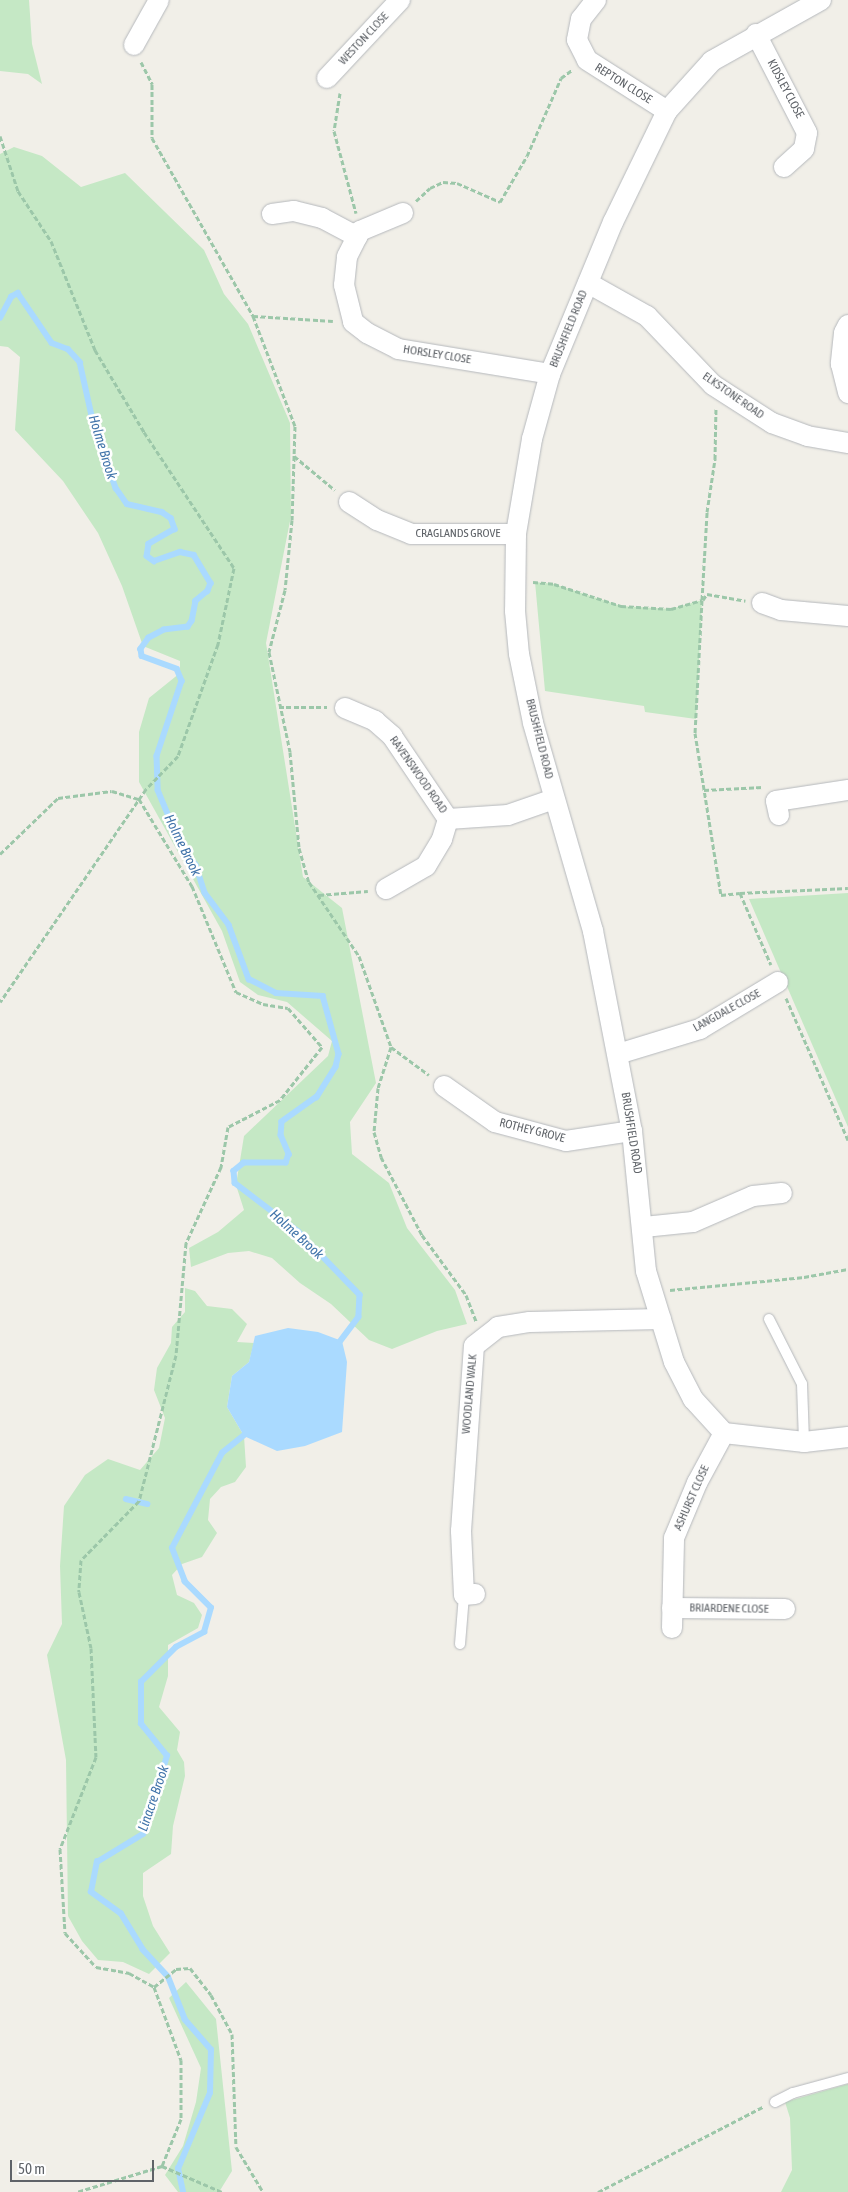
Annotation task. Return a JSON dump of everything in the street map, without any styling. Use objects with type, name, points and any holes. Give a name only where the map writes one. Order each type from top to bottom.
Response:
[{"type":"street","points":[[134,45],[159,0]]},
{"type":"street","name":"WESTON CLOSE","points":[[328,78],[400,0]]},
{"type":"street","name":"REPTON CLOSE","points":[[596,0],[581,19],[577,40],[587,60],[667,111]]},
{"type":"street","name":"BRUSHFIELD ROAD","points":[[724,1433],[693,1399],[674,1362],[646,1271],[644,1227],[632,1131],[618,1054],[592,931],[554,799],[519,654],[515,580],[516,534],[532,439],[550,374],[588,283],[667,111],[712,61],[756,34],[821,0]]},
{"type":"street","name":"KIDSLEY CLOSE","points":[[756,34],[807,133],[804,149],[784,167]]},
{"type":"street","points":[[272,214],[294,211],[322,218],[359,234]]},
{"type":"street","points":[[353,322],[344,285],[347,257],[359,234],[403,213]]},
{"type":"street","name":"ELKSTONE ROAD","points":[[588,283],[646,316],[713,385],[772,423],[807,436],[848,443]]},
{"type":"street","name":"HORSLEY CLOSE","points":[[353,322],[367,333],[398,349],[550,374]]},
{"type":"street","points":[[848,325],[844,333],[841,364],[848,393]]},
{"type":"street","name":"CRAGLANDS GROVE","points":[[350,502],[377,520],[411,534],[516,534]]},
{"type":"street","points":[[762,603],[781,610],[848,616]]},
{"type":"street","name":"RAVENSWOOD ROAD","points":[[345,708],[375,721],[392,736],[448,819],[508,815],[554,799]]},
{"type":"street","points":[[777,808],[848,790]]},
{"type":"street","points":[[386,889],[426,866],[442,839],[448,819]]},
{"type":"street","name":"LANGDALE CLOSE","points":[[618,1054],[700,1029],[778,982]]},
{"type":"street","name":"ROTHEY GROVE","points":[[444,1086],[495,1122],[566,1141],[632,1131]]},
{"type":"street","points":[[644,1227],[693,1222],[753,1196],[782,1193]]},
{"type":"street","name":"WOODLAND WALK","points":[[470,1594],[461,1531],[474,1346],[498,1327],[530,1322],[661,1319]]},
{"type":"street","points":[[724,1433],[804,1442],[848,1437]]},
{"type":"street","name":"ASHURST CLOSE","points":[[672,1618],[674,1538],[696,1483],[724,1433]]},
{"type":"street","name":"BRIARDENE CLOSE","points":[[672,1618],[785,1609]]},
{"type":"lane","points":[[769,1320],[802,1384],[804,1442]]},
{"type":"lane","points":[[460,1644],[470,1594]]},
{"type":"lane","points":[[775,2102],[793,2093],[848,2078]]},
{"type":"path","points":[[134,45],[152,84],[152,138],[253,316],[294,418],[292,520],[285,590],[269,652],[279,707],[290,752],[299,848],[309,882],[359,956],[391,1047],[444,1086]]},
{"type":"path","points":[[403,213],[430,188],[443,182],[457,183],[500,202],[527,156],[561,78],[587,60]]},
{"type":"path","points":[[341,63],[341,86],[334,131],[359,234]]},
{"type":"path","points":[[0,136],[18,191],[51,240],[95,350],[144,432],[234,568],[218,644],[178,756],[160,777],[146,789],[0,1002]]},
{"type":"path","points":[[253,316],[353,322]]},
{"type":"path","points":[[713,385],[715,459],[707,512],[695,733],[721,895],[848,888]]},
{"type":"path","points":[[294,456],[350,502]]},
{"type":"path","points":[[515,580],[554,584],[621,606],[671,609],[702,600],[707,594],[762,603]]},
{"type":"path","points":[[279,707],[345,708]]},
{"type":"path","points":[[704,790],[770,787],[777,808]]},
{"type":"path","points":[[0,854],[58,798],[112,791],[139,799],[192,886],[236,992],[263,1004],[288,1008],[322,1047],[280,1100],[228,1127],[221,1167],[186,1243],[176,1355],[139,1501],[81,1560],[79,1592],[91,1648],[96,1757],[60,1849],[65,1933],[96,1967],[129,1973],[154,1987],[181,2060],[181,2119],[162,2166]]},
{"type":"path","points":[[319,895],[386,889]]},
{"type":"path","points":[[740,893],[778,982],[846,1130],[848,1140]]},
{"type":"path","points":[[391,1047],[378,1088],[374,1132],[376,1141],[381,1157],[422,1235],[466,1295],[476,1322],[474,1346]]},
{"type":"path","points":[[652,1292],[804,1277],[848,1269]]},
{"type":"path","points":[[154,1987],[176,1969],[190,1968],[211,1995],[232,2034],[236,2147],[263,2192]]},
{"type":"path","points":[[598,2192],[775,2102]]},
{"type":"path","points":[[77,2192],[162,2166],[186,2176],[199,2185],[222,2192]]},
{"type":"green space","points":[[0,0],[29,0],[32,44],[42,84],[28,74],[0,71]]},
{"type":"green space","points":[[14,147],[42,156],[81,187],[125,173],[204,250],[224,294],[248,324],[290,423],[291,516],[266,643],[303,877],[342,908],[376,1083],[350,1122],[352,1154],[389,1183],[407,1228],[455,1290],[467,1324],[437,1331],[392,1349],[369,1340],[331,1304],[300,1283],[272,1258],[249,1251],[228,1253],[191,1267],[189,1248],[218,1232],[244,1210],[236,1185],[244,1136],[328,1056],[332,1041],[287,1002],[258,995],[240,982],[222,931],[139,782],[139,732],[149,698],[180,673],[180,661],[143,646],[122,586],[98,533],[63,481],[15,430],[20,357],[8,347],[0,346],[0,154]]},
{"type":"green space","points":[[535,582],[554,584],[621,606],[671,609],[702,600],[696,719],[645,712],[644,706],[545,691]]},
{"type":"green space","points":[[848,893],[848,1127],[749,899]]},
{"type":"green space","points":[[185,1288],[195,1291],[207,1306],[232,1309],[247,1324],[237,1342],[254,1343],[249,1362],[232,1376],[227,1407],[244,1436],[246,1467],[235,1482],[221,1487],[210,1499],[208,1520],[217,1533],[202,1557],[182,1564],[172,1575],[177,1595],[194,1603],[202,1615],[198,1628],[168,1645],[168,1676],[159,1707],[180,1732],[177,1750],[184,1762],[185,1776],[173,1826],[171,1854],[143,1873],[143,1896],[153,1926],[170,1953],[149,1974],[123,1962],[98,1960],[82,1941],[68,1916],[66,1760],[47,1655],[62,1624],[60,1566],[64,1506],[85,1475],[108,1459],[140,1470],[159,1448],[165,1418],[154,1390],[157,1368],[171,1343],[172,1327],[185,1312]]},
{"type":"green space","points":[[186,1982],[216,2019],[232,2171],[219,2192],[178,2192],[165,2175],[183,2146],[196,2102],[201,2068],[169,1998]]},
{"type":"green space","points":[[848,2084],[848,2192],[781,2192],[792,2170],[790,2118],[785,2102]]},
{"type":"water","points":[[288,1328],[318,1332],[342,1341],[347,1362],[342,1432],[305,1446],[277,1451],[244,1436],[227,1407],[232,1376],[249,1362],[255,1336]]},
{"type":"waterway","name":"Holme Brook","points":[[0,318],[11,297],[18,293],[52,343],[68,349],[80,362],[95,429],[116,488],[127,504],[162,512],[171,518],[175,529],[149,544],[147,556],[154,561],[180,552],[194,555],[211,583],[208,591],[196,601],[192,621],[188,627],[164,630],[149,638],[141,649],[142,656],[177,669],[182,681],[157,756],[158,790],[181,845],[196,865],[205,893],[229,925],[249,979],[276,993],[323,996],[339,1054],[336,1067],[317,1097],[282,1122],[281,1135],[289,1154],[286,1163],[244,1163],[234,1171],[235,1183],[298,1231],[360,1295],[359,1317],[336,1347]]},
{"type":"waterway","name":"Linacre Brook","points":[[183,2192],[178,2169],[210,2093],[211,2050],[185,2020],[168,1977],[143,1950],[121,1914],[91,1892],[97,1862],[143,1834],[167,1756],[141,1724],[141,1682],[176,1647],[204,1632],[211,1608],[185,1582],[172,1548],[222,1453],[249,1431]]},
{"type":"waterway","points":[[126,1499],[147,1504]]}]
